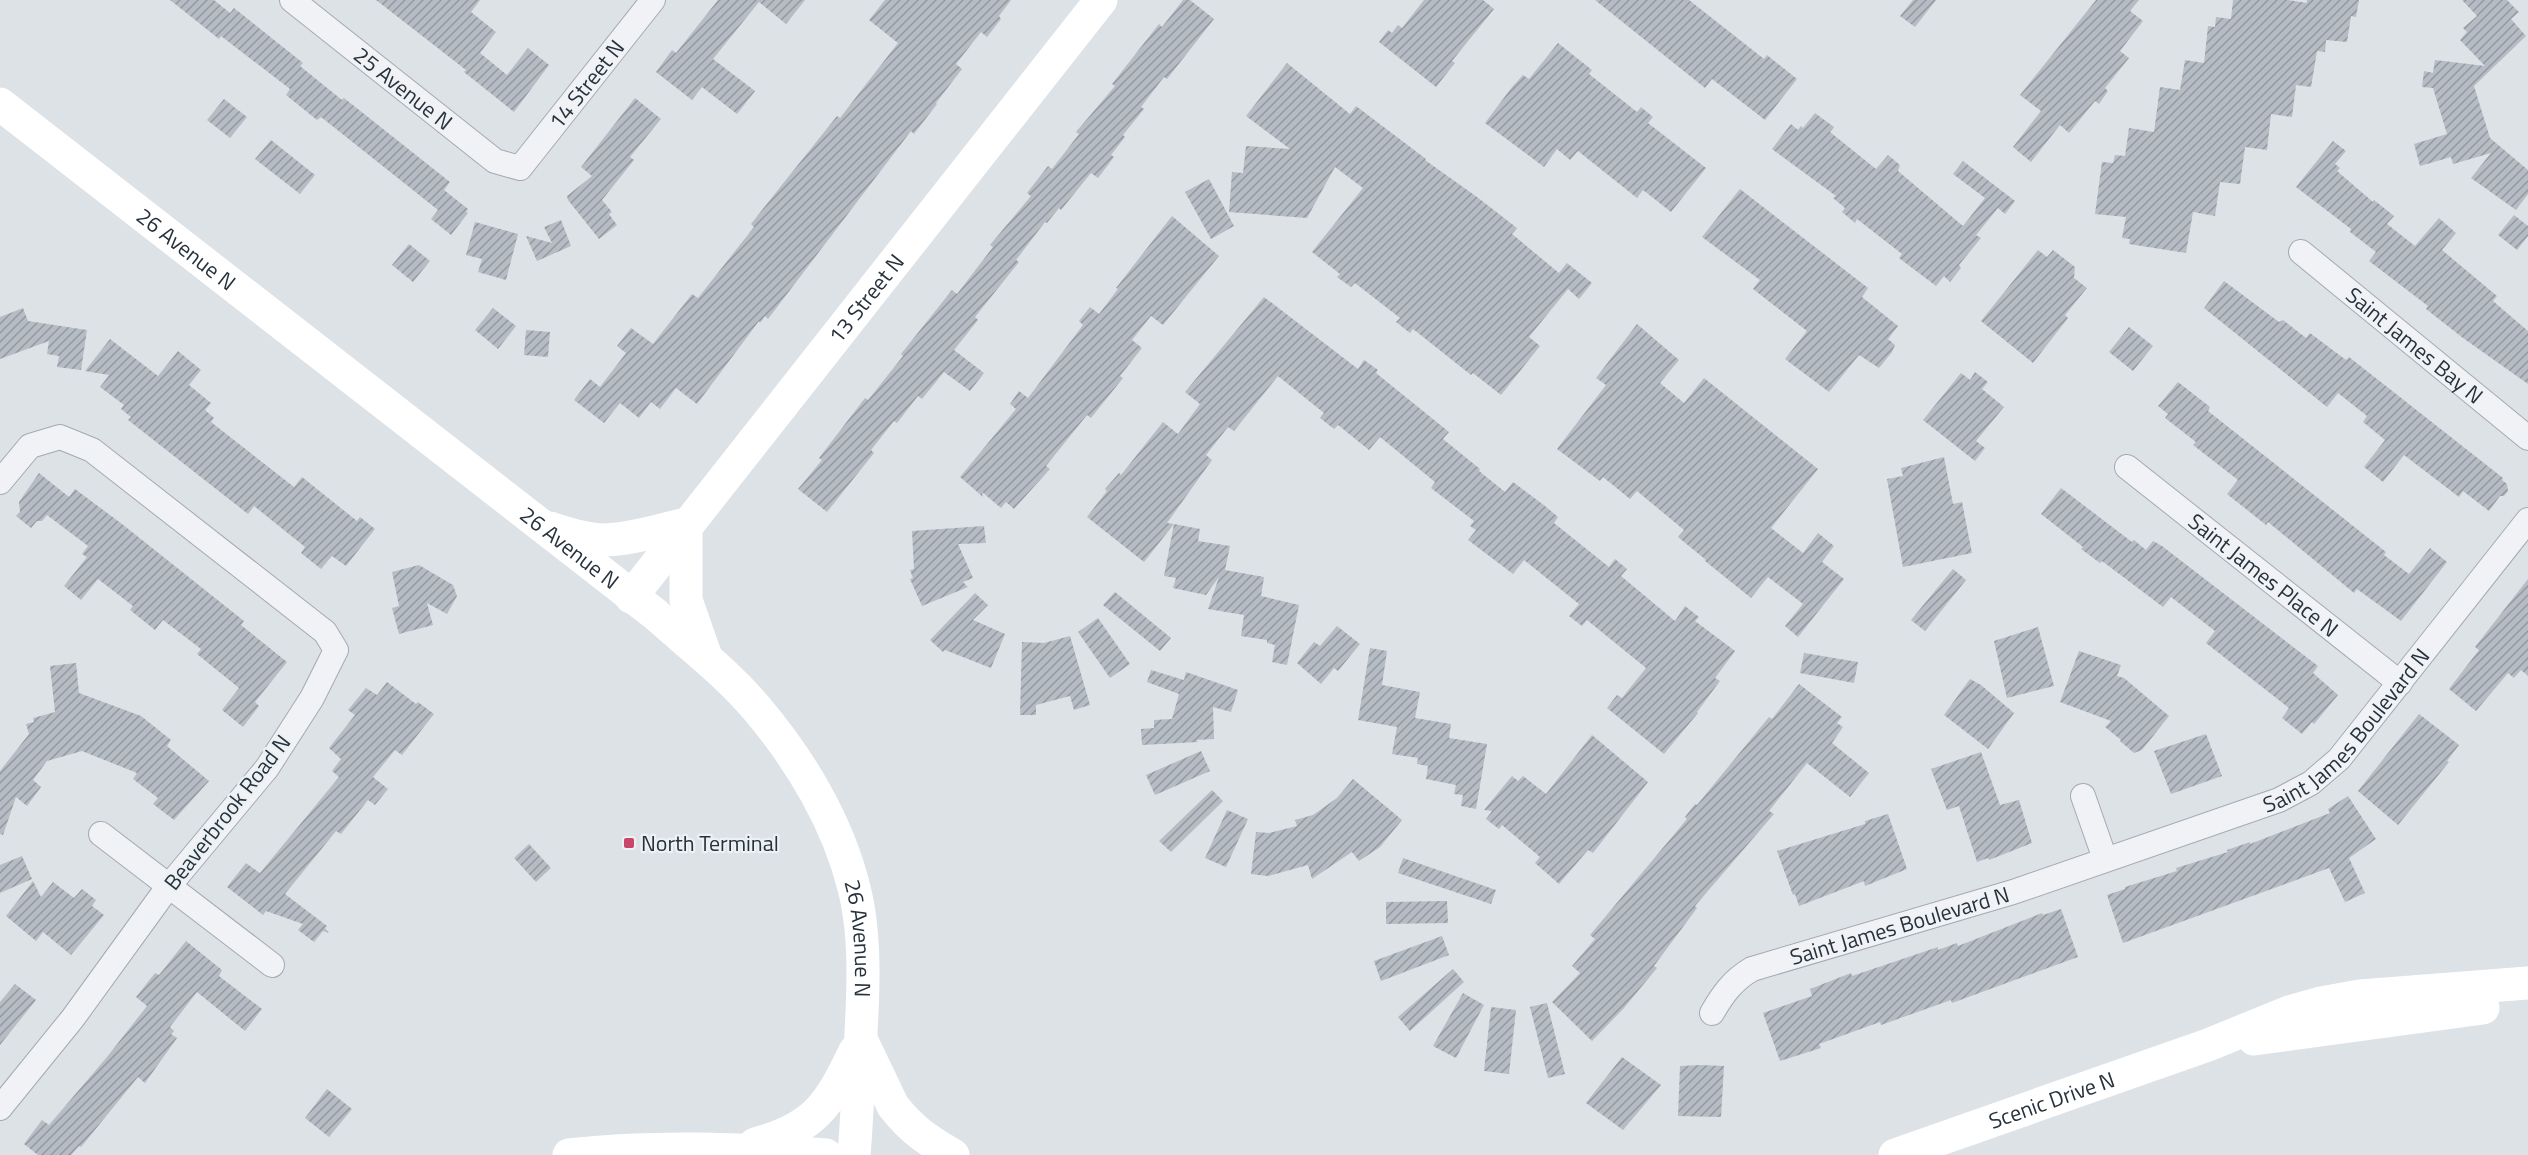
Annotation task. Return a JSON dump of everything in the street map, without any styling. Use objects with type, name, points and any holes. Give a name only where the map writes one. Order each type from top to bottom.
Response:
[{"type":"main road","name":"13 Street N","points":[[631,597],[686,524],[1101,0]]},
{"type":"main road","name":"26 Avenue N","points":[[0,104],[631,597],[731,680],[758,710],[789,752],[821,803],[843,848],[855,890],[863,973],[854,1155]]},
{"type":"main road","points":[[537,524],[580,537],[605,540],[621,539],[686,524],[686,600],[707,660]]},
{"type":"main road","name":"Scenic Drive N","points":[[1895,1155],[2208,1045],[2289,1012],[2360,996],[2528,983]]},
{"type":"main road","name":"Scenic Drive N","points":[[2208,1045],[2350,1028],[2435,1014],[2528,1005]]},
{"type":"main road","points":[[739,1149],[783,1137],[812,1117],[837,1088],[861,1039]]},
{"type":"main road","points":[[861,1039],[893,1106],[921,1137],[953,1155]]},
{"type":"main road","points":[[569,1155],[632,1149],[739,1149],[826,1155]]},
{"type":"street","name":"25 Avenue N","points":[[292,0],[495,161],[520,168]]},
{"type":"street","name":"14 Street N","points":[[520,168],[653,0]]},
{"type":"street","name":"Saint James Bay N","points":[[2301,252],[2528,438]]},
{"type":"street","name":"Beaverbrook Road N","points":[[0,482],[30,446],[60,437],[92,450],[325,632],[336,650],[312,698],[267,768],[168,887],[73,1018],[0,1108]]},
{"type":"street","name":"Saint James Place N","points":[[2127,467],[2400,683]]},
{"type":"street","name":"Saint James Boulevard N","points":[[1712,1013],[1727,988],[1739,976],[1752,969],[2013,892],[2279,800],[2311,783],[2339,759],[2528,520]]},
{"type":"street","points":[[2083,796],[2105,859]]},
{"type":"street","points":[[101,834],[272,965]]},
{"type":"building","points":[[170,0],[214,0],[230,13],[234,8],[303,63],[300,66],[342,100],[344,98],[450,182],[444,190],[468,209],[466,212],[468,213],[451,235],[431,219],[438,210],[321,117],[317,120],[286,95],[290,89],[221,36],[219,39]]},
{"type":"building","points":[[376,0],[480,0],[471,12],[496,32],[480,53],[507,75],[528,48],[549,65],[514,112],[464,72],[466,70]]},
{"type":"building","points":[[718,0],[805,0],[786,24],[759,2],[713,59],[755,91],[737,114],[702,87],[692,100],[656,72],[672,50],[676,53]]},
{"type":"building","points":[[885,0],[1011,0],[999,16],[1001,19],[987,37],[981,32],[956,64],[962,69],[914,134],[911,131],[768,319],[765,316],[760,323],[759,321],[697,404],[676,388],[660,409],[651,402],[639,418],[620,403],[604,423],[574,400],[590,379],[600,387],[626,353],[617,346],[631,328],[653,344],[692,294],[698,298],[754,227],[751,224],[837,116],[840,118],[898,43],[869,20]]},
{"type":"building","points":[[1183,0],[1190,0],[1214,19],[1167,79],[1164,77],[1141,107],[1144,109],[1123,135],[1125,137],[1111,155],[1114,157],[1098,178],[1091,173],[1061,210],[1059,208],[1047,223],[1045,222],[1016,260],[1019,262],[975,317],[978,320],[954,350],[984,373],[970,391],[944,372],[922,399],[918,396],[897,423],[894,421],[871,450],[874,453],[827,512],[798,489],[822,460],[819,458],[865,398],[868,400],[903,356],[901,354],[952,290],[957,294],[993,247],[990,245],[1031,196],[1027,193],[1048,166],[1052,169],[1079,134],[1076,132],[1115,86],[1112,84],[1159,24],[1162,27]]},
{"type":"building","points":[[1424,0],[1483,0],[1494,9],[1452,61],[1455,63],[1436,87],[1379,42],[1388,30],[1392,33],[1398,25],[1402,28]]},
{"type":"building","points":[[1595,0],[1689,0],[1764,59],[1767,55],[1797,79],[1765,120],[1712,79],[1705,88]]},
{"type":"building","points":[[1913,0],[1936,0],[1915,27],[1900,16]]},
{"type":"building","points":[[2096,0],[2139,0],[2130,11],[2143,21],[2120,51],[2129,58],[2105,88],[2108,91],[2099,104],[2095,101],[2069,133],[2060,125],[2031,162],[2013,147],[2041,111],[2020,95]]},
{"type":"building","points":[[2233,0],[2288,0],[2307,3],[2307,0],[2359,0],[2356,17],[2351,16],[2347,42],[2326,40],[2325,52],[2317,51],[2311,87],[2296,85],[2292,117],[2271,114],[2267,150],[2245,147],[2240,184],[2220,182],[2215,216],[2193,212],[2186,253],[2129,244],[2130,239],[2122,238],[2126,217],[2095,214],[2102,162],[2113,163],[2115,155],[2125,156],[2129,128],[2154,132],[2160,87],[2180,90],[2185,60],[2204,63],[2208,26],[2215,27],[2216,17],[2231,19]]},
{"type":"building","points":[[2462,0],[2507,0],[2519,12],[2511,19],[2526,36],[2474,86],[2490,138],[2528,170],[2528,194],[2516,210],[2471,178],[2491,153],[2453,164],[2451,157],[2420,166],[2414,144],[2447,134],[2433,88],[2422,87],[2424,71],[2433,73],[2435,60],[2485,66],[2460,40],[2467,32],[2463,28],[2477,16]]},
{"type":"building","points":[[1558,43],[1592,70],[1589,74],[1637,112],[1641,107],[1653,117],[1648,123],[1706,168],[1671,212],[1643,190],[1637,198],[1578,151],[1570,160],[1557,149],[1544,167],[1485,123],[1512,87],[1523,75],[1529,79]]},
{"type":"building","points":[[1287,63],[1350,114],[1356,106],[1477,197],[1517,228],[1512,234],[1559,273],[1567,263],[1592,283],[1579,299],[1568,289],[1529,337],[1540,346],[1501,395],[1473,373],[1471,375],[1413,329],[1410,333],[1396,322],[1400,318],[1355,283],[1351,287],[1337,277],[1340,274],[1312,252],[1363,188],[1335,167],[1307,218],[1229,212],[1232,172],[1243,173],[1246,146],[1290,149],[1246,116]]},
{"type":"building","points":[[635,98],[661,119],[630,157],[634,160],[602,200],[612,212],[609,214],[617,225],[599,239],[567,196],[592,176],[581,167]]},
{"type":"building","points":[[224,99],[247,117],[230,138],[207,120]]},
{"type":"building","points":[[1815,113],[1834,127],[1830,132],[1876,169],[1888,155],[1900,165],[1898,171],[1963,226],[1985,198],[1953,174],[1963,161],[2015,201],[2005,214],[1998,208],[1976,235],[1981,238],[1959,265],[1961,268],[1950,282],[1944,276],[1936,286],[1899,258],[1902,254],[1857,219],[1855,223],[1842,212],[1845,208],[1833,198],[1836,196],[1772,149],[1791,124],[1798,130],[1801,126],[1803,128]]},
{"type":"building","points":[[271,140],[315,175],[300,194],[255,159]]},
{"type":"building","points":[[2333,141],[2346,151],[2335,164],[2340,168],[2337,171],[2373,202],[2374,200],[2394,216],[2387,224],[2415,246],[2439,218],[2456,233],[2442,250],[2497,296],[2493,301],[2528,331],[2528,384],[2463,338],[2426,309],[2428,306],[2369,261],[2376,252],[2350,232],[2351,229],[2296,187]]},
{"type":"building","points":[[1209,179],[1234,226],[1211,239],[1185,192]]},
{"type":"building","points":[[1740,189],[1868,288],[1862,297],[1898,326],[1888,339],[1895,345],[1892,352],[1879,368],[1859,355],[1829,392],[1785,359],[1807,331],[1753,289],[1760,280],[1702,237]]},
{"type":"building","points":[[2514,215],[2528,226],[2528,236],[2517,250],[2498,235]]},
{"type":"building","points":[[1172,216],[1219,256],[1163,325],[1151,316],[1132,340],[1142,348],[1120,376],[1123,378],[1091,418],[1087,415],[1046,466],[1050,469],[1014,509],[1006,502],[1001,508],[982,492],[983,497],[960,477],[1016,409],[1010,404],[1019,391],[1028,398],[1083,325],[1079,321],[1090,307],[1099,314],[1118,289],[1116,288]]},
{"type":"building","points":[[561,220],[571,246],[537,261],[526,236],[552,243],[544,227]]},
{"type":"building","points":[[475,222],[518,234],[506,280],[478,272],[482,259],[466,255]]},
{"type":"building","points":[[409,244],[430,261],[413,282],[392,265]]},
{"type":"building","points":[[2038,250],[2047,257],[2053,250],[2075,267],[2074,278],[2087,288],[2065,315],[2068,318],[2033,363],[1981,321]]},
{"type":"building","points":[[2224,281],[2279,322],[2283,320],[2306,338],[2310,333],[2346,360],[2349,357],[2503,478],[2508,491],[2504,496],[2500,496],[2489,511],[2463,491],[2459,497],[2404,455],[2383,482],[2364,467],[2385,440],[2363,422],[2367,416],[2338,393],[2327,407],[2204,308]]},
{"type":"building","points":[[1264,297],[1358,369],[1364,360],[1378,370],[1376,373],[1449,432],[1443,439],[1480,469],[1479,471],[1505,492],[1513,482],[1558,517],[1554,523],[1609,567],[1615,559],[1627,569],[1621,576],[1675,621],[1685,606],[1699,617],[1695,621],[1735,651],[1715,678],[1720,681],[1698,713],[1664,754],[1607,708],[1617,695],[1622,698],[1646,668],[1587,620],[1582,626],[1569,616],[1579,604],[1524,560],[1513,574],[1468,540],[1476,530],[1470,526],[1474,521],[1431,488],[1435,482],[1380,437],[1369,450],[1338,425],[1334,429],[1320,418],[1324,413],[1278,376],[1234,431],[1228,427],[1206,455],[1212,460],[1167,523],[1174,524],[1144,562],[1087,517],[1107,491],[1105,489],[1119,473],[1121,475],[1163,422],[1178,434],[1200,404],[1185,392]]},
{"type":"building","points":[[23,308],[28,321],[87,330],[81,370],[57,367],[59,356],[47,354],[49,341],[0,359],[0,317]]},
{"type":"building","points":[[493,308],[516,326],[498,349],[475,330]]},
{"type":"building","points":[[1637,324],[1679,360],[1660,383],[1684,403],[1704,378],[1818,469],[1771,528],[1803,553],[1818,533],[1834,546],[1822,562],[1844,579],[1798,637],[1785,626],[1803,604],[1768,577],[1751,598],[1678,537],[1684,530],[1637,491],[1630,499],[1603,477],[1600,481],[1557,449],[1606,385],[1596,378]]},
{"type":"building","points":[[2129,327],[2153,346],[2133,371],[2109,352]]},
{"type":"building","points":[[526,330],[550,332],[548,357],[524,355]]},
{"type":"building","points":[[110,339],[158,376],[178,351],[201,370],[189,385],[211,403],[205,410],[214,418],[211,422],[294,487],[302,477],[357,521],[360,517],[375,529],[346,566],[332,556],[321,569],[301,553],[305,547],[254,506],[248,514],[128,420],[131,417],[121,409],[124,405],[100,387],[109,375],[85,371]]},
{"type":"building","points":[[1975,372],[1988,382],[1982,389],[2004,407],[1976,441],[1985,448],[1975,461],[1923,420],[1961,373],[1970,380]]},
{"type":"building","points":[[2178,382],[2210,407],[2208,411],[2386,552],[2384,555],[2409,574],[2430,548],[2447,562],[2401,621],[2357,589],[2354,593],[2268,522],[2266,525],[2227,494],[2238,480],[2193,445],[2196,442],[2165,418],[2168,414],[2158,406]]},
{"type":"building","points":[[1944,457],[1953,504],[1962,502],[1972,553],[1903,567],[1887,479],[1903,476],[1901,468]]},
{"type":"building","points":[[39,473],[69,497],[75,489],[122,524],[244,621],[241,625],[287,662],[255,702],[259,706],[243,727],[222,710],[239,688],[197,654],[201,649],[163,620],[155,630],[130,610],[133,606],[98,579],[81,600],[64,586],[87,557],[82,554],[88,546],[47,515],[31,528],[16,516],[20,512],[19,502]]},
{"type":"building","points":[[2061,488],[2132,542],[2134,540],[2146,550],[2153,541],[2162,546],[2318,666],[2313,673],[2338,695],[2314,724],[2312,722],[2302,734],[2282,718],[2289,708],[2206,643],[2215,631],[2171,597],[2163,607],[2102,561],[2100,563],[2081,549],[2083,547],[2041,514]]},
{"type":"building","points":[[1174,524],[1200,529],[1198,541],[1230,546],[1225,570],[1264,577],[1261,596],[1299,605],[1287,665],[1272,662],[1275,645],[1267,643],[1267,640],[1241,636],[1244,615],[1208,609],[1219,577],[1206,595],[1173,588],[1176,578],[1164,576]]},
{"type":"building","points":[[984,526],[986,543],[958,544],[973,578],[963,582],[968,587],[922,606],[910,579],[913,578],[910,570],[914,569],[912,531]]},
{"type":"building","points":[[419,565],[453,585],[457,596],[447,614],[427,603],[433,625],[399,634],[392,608],[399,606],[392,572]]},
{"type":"building","points":[[1953,569],[1966,580],[1925,631],[1911,620]]},
{"type":"building","points":[[2528,579],[2528,676],[2521,670],[2514,678],[2508,673],[2476,711],[2449,689],[2479,650],[2475,647]]},
{"type":"building","points":[[1115,592],[1171,638],[1160,651],[1103,605]]},
{"type":"building","points":[[975,593],[988,605],[973,620],[1005,634],[991,668],[945,650],[943,652],[930,640]]},
{"type":"building","points":[[1098,618],[1130,664],[1110,678],[1078,632]]},
{"type":"building","points":[[1337,626],[1360,644],[1338,671],[1334,668],[1321,684],[1297,663],[1314,642],[1320,646]]},
{"type":"building","points":[[2038,627],[2054,686],[2007,698],[1994,641]]},
{"type":"building","points":[[1070,636],[1090,705],[1074,710],[1070,696],[1036,705],[1036,715],[1020,715],[1022,642],[1044,643]]},
{"type":"building","points":[[1370,648],[1387,651],[1382,685],[1420,692],[1415,718],[1451,724],[1449,738],[1487,744],[1476,809],[1461,806],[1463,795],[1454,794],[1456,785],[1426,779],[1428,766],[1417,764],[1418,758],[1392,754],[1397,727],[1358,720]]},
{"type":"building","points":[[2079,651],[2121,665],[2117,676],[2124,678],[2169,716],[2142,750],[2134,753],[2105,727],[2111,721],[2060,702]]},
{"type":"building","points":[[1804,653],[1858,662],[1854,683],[1800,673]]},
{"type":"building","points":[[76,663],[79,693],[141,716],[171,740],[167,746],[209,781],[174,820],[153,804],[158,798],[133,779],[137,773],[82,751],[47,761],[33,780],[41,787],[27,806],[16,797],[3,835],[0,834],[0,771],[29,734],[26,724],[34,722],[33,718],[55,712],[50,666]]},
{"type":"building","points":[[1151,670],[1184,680],[1186,672],[1238,690],[1231,712],[1213,707],[1214,739],[1142,745],[1141,729],[1154,728],[1154,720],[1172,719],[1179,694],[1147,682]]},
{"type":"building","points":[[1970,679],[1981,685],[2014,713],[1988,749],[1944,715]]},
{"type":"building","points":[[387,682],[416,704],[418,702],[434,714],[402,755],[395,750],[373,777],[388,789],[375,805],[368,800],[341,834],[336,831],[285,894],[327,926],[325,928],[329,933],[323,931],[314,942],[298,930],[303,924],[266,911],[263,915],[227,887],[246,863],[260,873],[339,777],[332,771],[341,759],[329,748],[355,715],[348,710],[366,688],[377,695]]},
{"type":"building","points":[[1799,684],[1842,717],[1837,723],[1843,727],[1832,743],[1869,773],[1850,797],[1807,763],[1769,811],[1774,814],[1695,906],[1697,908],[1654,966],[1657,968],[1624,1008],[1592,1041],[1552,1002],[1580,973],[1572,966],[1595,939],[1590,935],[1687,819],[1685,817],[1695,804],[1697,805],[1769,717],[1772,719]]},
{"type":"building","points":[[2419,714],[2459,745],[2447,761],[2449,762],[2398,825],[2358,791]]},
{"type":"building","points":[[2206,734],[2222,776],[2171,794],[2154,751]]},
{"type":"building","points":[[1592,735],[1648,782],[1593,853],[1588,850],[1559,884],[1535,863],[1540,857],[1502,825],[1499,829],[1486,819],[1492,811],[1484,810],[1512,776],[1518,781],[1523,776],[1546,794]]},
{"type":"building","points":[[1201,751],[1210,771],[1155,795],[1146,775]]},
{"type":"building","points":[[1981,752],[2000,805],[2019,800],[2032,843],[1989,860],[1988,858],[1977,862],[1959,806],[1947,810],[1931,769]]},
{"type":"building","points":[[1353,779],[1402,820],[1380,847],[1359,861],[1352,852],[1312,879],[1308,865],[1268,876],[1251,874],[1256,832],[1269,833],[1297,826],[1295,820],[1313,815],[1337,798]]},
{"type":"building","points":[[1212,790],[1223,801],[1171,852],[1159,841]]},
{"type":"building","points":[[2348,796],[2376,839],[2349,858],[2365,893],[2345,902],[2329,868],[2123,943],[2107,895],[2330,813],[2328,809]]},
{"type":"building","points":[[1227,810],[1248,819],[1226,867],[1205,858]]},
{"type":"building","points":[[1888,814],[1907,869],[1865,886],[1864,881],[1799,906],[1777,851],[1865,824],[1865,821]]},
{"type":"building","points":[[529,844],[551,868],[536,882],[514,858]]},
{"type":"building","points":[[22,856],[32,879],[0,893],[0,865]]},
{"type":"building","points":[[1403,858],[1496,890],[1491,904],[1398,873]]},
{"type":"building","points":[[33,881],[41,897],[53,882],[74,898],[82,889],[96,900],[92,906],[104,915],[71,955],[43,932],[36,941],[6,916]]},
{"type":"building","points":[[1447,901],[1448,923],[1386,924],[1386,902]]},
{"type":"building","points":[[2061,909],[2078,957],[1952,1003],[1951,1000],[1881,1025],[1880,1022],[1819,1044],[1821,1048],[1780,1061],[1763,1013],[1812,996],[1810,989],[1851,973],[1852,976],[1938,947],[1938,950],[1957,943],[1958,946],[2042,913],[2043,915]]},
{"type":"building","points":[[1442,936],[1449,955],[1381,981],[1374,961]]},
{"type":"building","points":[[186,941],[222,970],[219,976],[262,1009],[245,1031],[197,992],[170,1027],[174,1031],[171,1034],[177,1038],[145,1083],[138,1077],[81,1147],[79,1146],[71,1155],[38,1155],[24,1144],[42,1120],[49,1125],[107,1057],[147,1006],[136,997],[155,973],[159,975]]},
{"type":"building","points":[[1453,969],[1464,982],[1410,1031],[1398,1017]]},
{"type":"building","points":[[15,984],[36,1000],[0,1045],[0,1002]]},
{"type":"building","points":[[1463,993],[1484,1005],[1456,1058],[1433,1046]]},
{"type":"building","points":[[1547,1003],[1565,1074],[1548,1078],[1530,1007]]},
{"type":"building","points":[[1491,1007],[1516,1010],[1509,1074],[1484,1071]]},
{"type":"building","points":[[1622,1057],[1661,1085],[1623,1130],[1586,1103]]},
{"type":"building","points":[[1680,1066],[1724,1066],[1721,1117],[1678,1116]]},
{"type":"building","points":[[327,1089],[352,1109],[329,1137],[305,1118]]},
{"type":"place","name":"North Terminal","points":[[629,843]]}]
